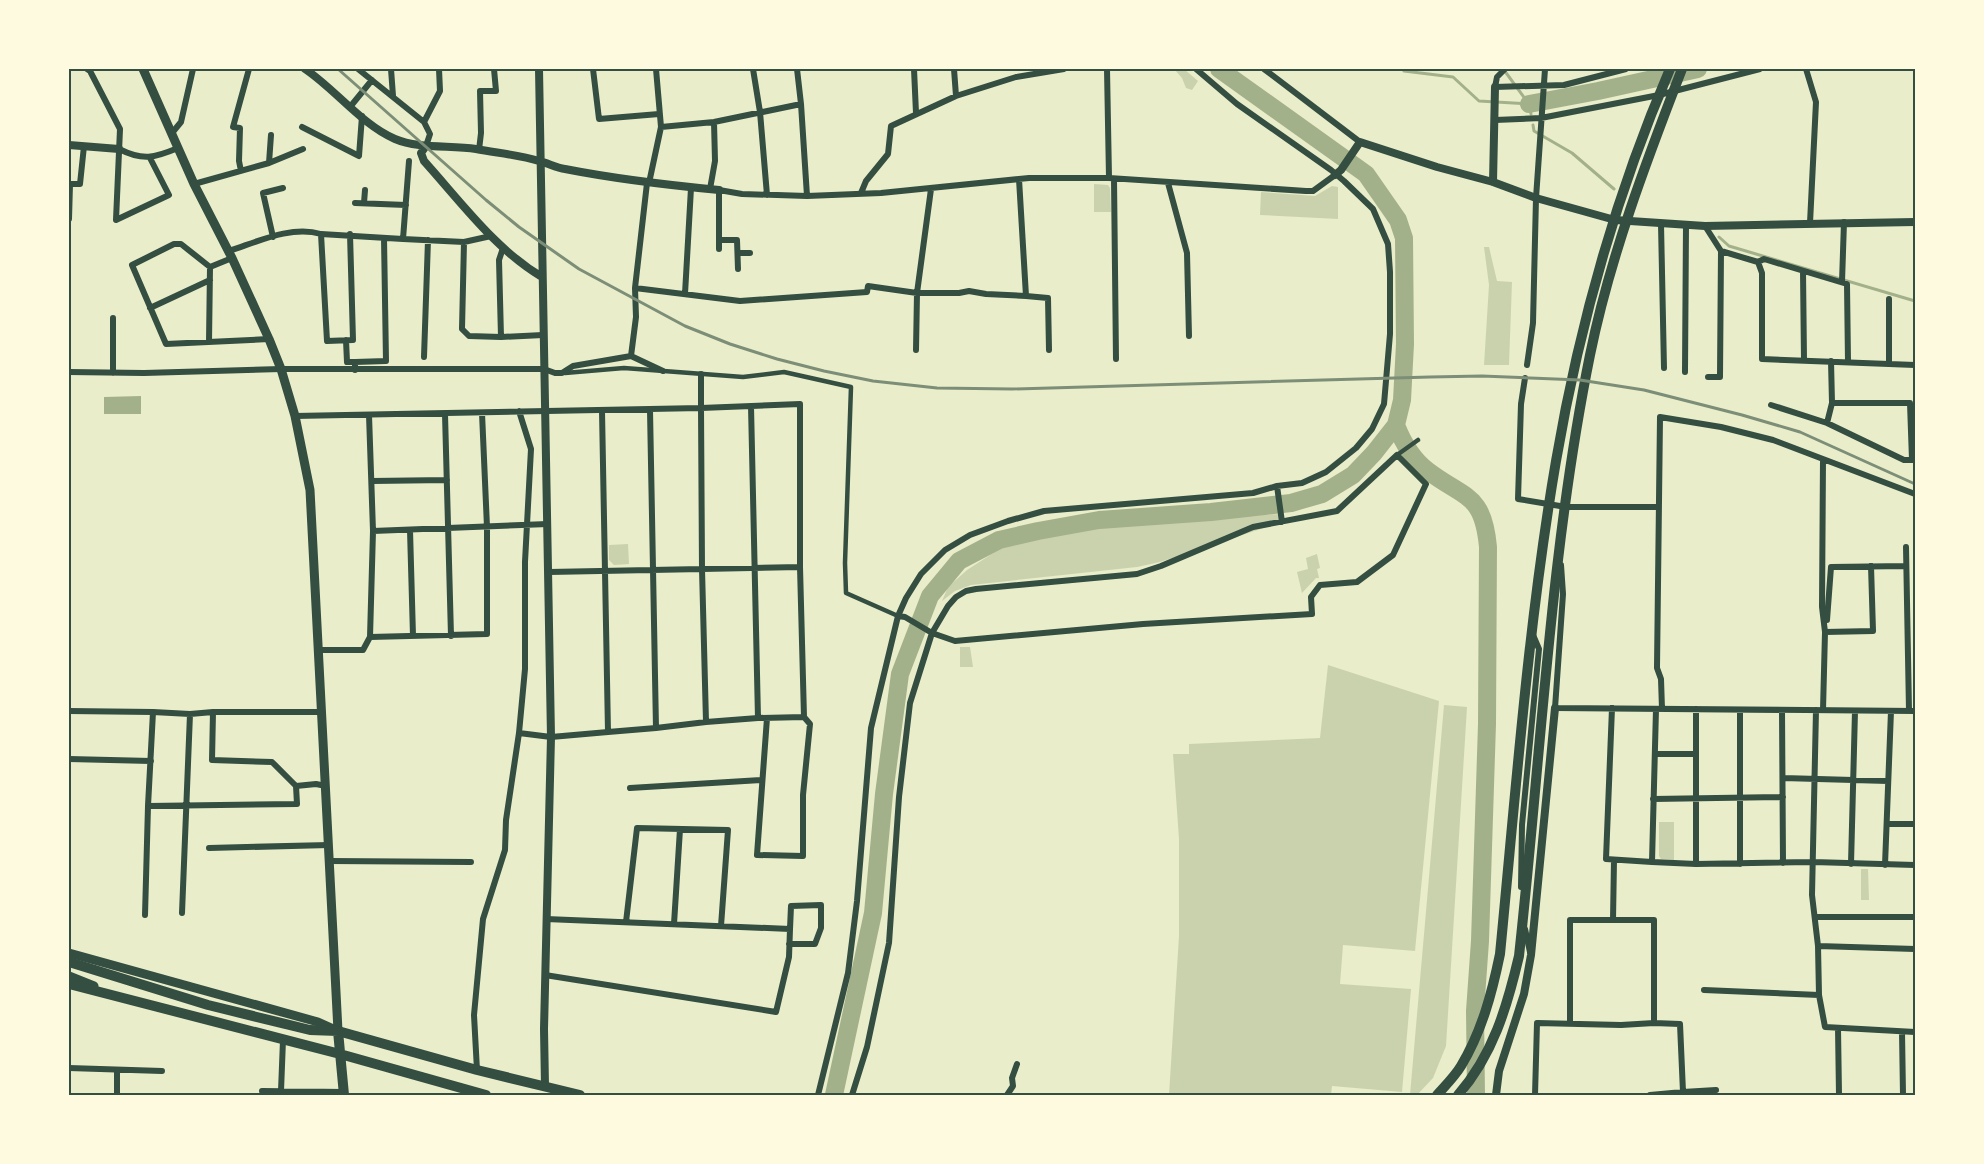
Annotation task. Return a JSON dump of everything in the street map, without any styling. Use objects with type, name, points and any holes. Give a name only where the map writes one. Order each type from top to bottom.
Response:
[{"type":"highway","points":[[1437,1095],[1460,1067],[1478,1033],[1491,994],[1500,954],[1532,634],[1556,461],[1582,336],[1598,273],[1670,69]]},
{"type":"highway","points":[[1458,1095],[1470,1082],[1493,1043],[1508,1000],[1519,956],[1560,546],[1573,451],[1590,354],[1601,308],[1628,221],[1653,144],[1682,69]]},
{"type":"highway","points":[[69,962],[208,1005],[310,1030],[338,1031],[545,1091],[580,1095]]},
{"type":"highway","points":[[69,984],[340,1054],[486,1095]]},
{"type":"highway","points":[[338,1031],[344,1093]]},
{"type":"main road","points":[[69,953],[318,1022],[338,1031],[310,490],[295,416],[269,339],[230,254],[194,184],[143,69]]},
{"type":"main road","points":[[69,976],[118,996]]},
{"type":"street","points":[[87,69],[120,129],[116,219],[169,195],[150,158]]},
{"type":"street","points":[[172,133],[181,122],[193,69]]},
{"type":"street","points":[[241,171],[240,128],[232,127],[249,69]]},
{"type":"street","points":[[305,69],[350,107],[398,141],[426,146],[479,150],[540,161],[562,169],[648,183],[767,195],[807,196],[931,189],[1019,179],[1111,179],[1313,190],[1338,173],[1358,144]]},
{"type":"street","points":[[358,69],[424,122],[430,134],[422,153],[424,161],[503,248],[526,268],[542,277]]},
{"type":"street","points":[[391,69],[393,96]]},
{"type":"street","points":[[424,122],[440,91],[439,69]]},
{"type":"street","points":[[479,150],[480,91],[496,91],[494,69]]},
{"type":"street","points":[[593,69],[599,119],[659,114]]},
{"type":"street","points":[[631,356],[636,317],[635,288],[648,183],[661,128],[656,69]]},
{"type":"street","points":[[753,69],[760,112],[767,195]]},
{"type":"street","points":[[797,69],[807,196]]},
{"type":"street","points":[[914,69],[916,113]]},
{"type":"street","points":[[954,69],[956,96]]},
{"type":"street","points":[[1016,69],[1016,77]]},
{"type":"street","points":[[861,193],[866,181],[888,154],[891,126],[956,96],[1016,77],[1064,69]]},
{"type":"street","points":[[1107,69],[1116,359]]},
{"type":"street","points":[[818,1095],[849,974],[871,728],[906,598],[921,574],[945,550],[970,535],[1044,511],[1253,493],[1277,486],[1302,483],[1326,472],[1356,448],[1372,429],[1384,404],[1390,334],[1390,272],[1388,244],[1372,209],[1338,173],[1330,170],[1237,104],[1196,69]]},
{"type":"street","points":[[1264,69],[1358,144],[1493,182],[1536,198],[1615,220],[1705,226],[1915,222]]},
{"type":"street","points":[[1527,365],[1533,323],[1536,198],[1545,69]]},
{"type":"street","points":[[1495,88],[1542,88],[1564,85],[1626,69]]},
{"type":"street","points":[[1495,118],[1541,115],[1660,92],[1760,69]]},
{"type":"street","points":[[1806,69],[1816,102],[1810,223]]},
{"type":"street","points":[[538,71],[551,737],[545,975],[545,1091]]},
{"type":"street","points":[[1493,182],[1495,88],[1497,77],[1502,72]]},
{"type":"street","points":[[350,107],[372,80]]},
{"type":"street","points":[[661,128],[714,122],[801,104]]},
{"type":"street","points":[[302,127],[359,156],[362,116]]},
{"type":"street","points":[[710,189],[715,161],[714,122]]},
{"type":"street","points":[[269,163],[271,135]]},
{"type":"street","points":[[69,145],[119,149],[131,155],[150,158],[178,148]]},
{"type":"street","points":[[69,219],[70,184],[80,184],[84,146]]},
{"type":"street","points":[[194,184],[269,163],[303,149]]},
{"type":"street","points":[[404,239],[409,161]]},
{"type":"street","points":[[1019,179],[1026,296]]},
{"type":"street","points":[[1168,183],[1187,253],[1189,336]]},
{"type":"street","points":[[273,237],[263,194],[283,188]]},
{"type":"street","points":[[685,294],[691,188]]},
{"type":"street","points":[[916,350],[917,293],[931,189]]},
{"type":"street","points":[[364,203],[365,190]]},
{"type":"street","points":[[719,190],[719,249]]},
{"type":"street","points":[[356,203],[406,206]]},
{"type":"street","points":[[1842,282],[1844,222]]},
{"type":"street","points":[[1661,224],[1664,368]]},
{"type":"street","points":[[1685,372],[1686,225]]},
{"type":"street","points":[[1705,226],[1721,251],[1720,377],[1708,377]]},
{"type":"street","points":[[210,267],[230,254],[273,237],[294,232],[313,231],[321,234],[464,242],[491,236]]},
{"type":"street","points":[[321,234],[327,341],[353,340],[350,234]]},
{"type":"street","points":[[346,340],[347,362],[386,361],[384,238]]},
{"type":"street","points":[[424,357],[428,240]]},
{"type":"street","points":[[719,240],[737,240],[738,269]]},
{"type":"street","points":[[464,242],[462,328],[469,336],[543,335]]},
{"type":"street","points":[[210,267],[182,244],[174,244],[132,265],[166,344],[269,339]]},
{"type":"street","points":[[501,337],[499,260],[503,248]]},
{"type":"street","points":[[1721,251],[1758,262],[1764,260],[1847,284],[1848,362]]},
{"type":"street","points":[[738,253],[750,253]]},
{"type":"street","points":[[1758,262],[1762,273],[1762,359],[1915,365]]},
{"type":"street","points":[[209,342],[210,267]]},
{"type":"street","points":[[1803,271],[1804,360]]},
{"type":"street","points":[[150,308],[210,280]]},
{"type":"street","points":[[635,288],[729,300],[767,300],[867,292],[868,286],[917,293],[969,291],[1048,298],[1049,350]]},
{"type":"street","points":[[1888,364],[1889,299]]},
{"type":"street","points":[[113,318],[113,373]]},
{"type":"street","points":[[562,373],[573,366],[631,356],[663,370]]},
{"type":"street","points":[[1827,423],[1832,403],[1831,361]]},
{"type":"street","points":[[355,362],[355,369]]},
{"type":"street","points":[[69,372],[544,369],[555,374],[624,368],[742,376],[784,372],[851,387],[846,593],[930,631],[956,640],[1143,624],[1312,614],[1311,597],[1320,585],[1357,582],[1393,555],[1426,484],[1399,454]]},
{"type":"street","points":[[701,374],[702,569],[706,722]]},
{"type":"street","points":[[1525,378],[1521,404],[1518,499],[1566,507],[1658,507]]},
{"type":"street","points":[[1771,405],[1827,423],[1904,460],[1913,460],[1910,403],[1832,403]]},
{"type":"street","points":[[295,416],[650,410],[800,404],[800,567],[804,717],[810,724],[803,795],[803,856],[757,855],[767,718]]},
{"type":"street","points":[[752,406],[753,568],[758,718]]},
{"type":"street","points":[[650,410],[656,728]]},
{"type":"street","points":[[477,1070],[474,1015],[483,919],[505,849],[506,820],[519,733],[525,669],[525,562],[531,449],[519,411]]},
{"type":"street","points":[[602,411],[608,732]]},
{"type":"street","points":[[370,637],[488,634],[487,527],[482,413]]},
{"type":"street","points":[[445,414],[451,636]]},
{"type":"street","points":[[320,650],[363,650],[370,637],[373,531],[369,415]]},
{"type":"street","points":[[1652,862],[1655,754],[1661,679],[1657,668],[1660,417],[1721,427],[1773,440],[1915,494]]},
{"type":"street","points":[[852,1095],[867,1047],[889,943],[899,797],[910,703],[930,631],[948,606],[956,597],[966,591],[976,589],[1137,574],[1253,527],[1336,511],[1399,454],[1418,440]]},
{"type":"street","points":[[1823,459],[1822,607],[1826,632],[1815,779],[1812,895],[1818,946],[1819,995],[1825,1027],[1915,1032]]},
{"type":"street","points":[[372,481],[447,480]]},
{"type":"street","points":[[1277,486],[1282,522]]},
{"type":"street","points":[[373,531],[548,524]]},
{"type":"street","points":[[410,530],[413,636]]},
{"type":"street","points":[[1496,1095],[1499,1071],[1524,994],[1531,955],[1555,708],[1563,594],[1560,546]]},
{"type":"street","points":[[1555,708],[1912,711],[1906,547]]},
{"type":"street","points":[[1826,632],[1873,631],[1871,566]]},
{"type":"street","points":[[1825,622],[1828,618],[1831,567],[1906,566]]},
{"type":"street","points":[[549,572],[800,567]]},
{"type":"street","points":[[1531,955],[1521,910],[1521,857],[1539,649],[1532,634]]},
{"type":"street","points":[[1612,708],[1606,859],[1696,864],[1813,862],[1915,865]]},
{"type":"street","points":[[1696,709],[1696,864]]},
{"type":"street","points":[[1740,710],[1740,864]]},
{"type":"street","points":[[1782,710],[1783,863]]},
{"type":"street","points":[[69,711],[190,714],[321,712]]},
{"type":"street","points":[[1851,864],[1856,711]]},
{"type":"street","points":[[1885,865],[1891,711]]},
{"type":"street","points":[[145,915],[153,712]]},
{"type":"street","points":[[148,807],[297,804],[296,786],[272,762],[212,760],[213,712]]},
{"type":"street","points":[[182,913],[190,714]]},
{"type":"street","points":[[519,733],[551,737],[706,722],[804,717]]},
{"type":"street","points":[[1655,754],[1696,754]]},
{"type":"street","points":[[69,759],[151,761]]},
{"type":"street","points":[[1783,778],[1888,781]]},
{"type":"street","points":[[630,788],[761,780]]},
{"type":"street","points":[[296,786],[316,784],[326,786]]},
{"type":"street","points":[[1653,799],[1783,797]]},
{"type":"street","points":[[1887,824],[1915,824]]},
{"type":"street","points":[[626,922],[637,828],[728,830],[720,926]]},
{"type":"street","points":[[674,924],[680,829]]},
{"type":"street","points":[[209,848],[329,845]]},
{"type":"street","points":[[1613,920],[1614,860]]},
{"type":"street","points":[[330,861],[471,862]]},
{"type":"street","points":[[545,975],[776,1012],[789,957],[789,944],[791,906],[821,905],[821,928],[815,944],[789,944]]},
{"type":"street","points":[[1815,917],[1915,917]]},
{"type":"street","points":[[546,919],[790,929]]},
{"type":"street","points":[[1570,1024],[1570,920],[1654,921],[1654,1023]]},
{"type":"street","points":[[1818,946],[1915,949]]},
{"type":"street","points":[[1704,990],[1819,995]]},
{"type":"street","points":[[1535,1095],[1537,1023],[1680,1024],[1683,1092]]},
{"type":"street","points":[[1838,1028],[1839,1095]]},
{"type":"street","points":[[1902,1032],[1902,1095]]},
{"type":"street","points":[[281,1091],[283,1040]]},
{"type":"street","points":[[1007,1095],[1013,1086],[1012,1078],[1017,1064]]},
{"type":"street","points":[[69,1068],[162,1071]]},
{"type":"street","points":[[117,1070],[117,1095]]},
{"type":"street","points":[[1650,1095],[1716,1090]]},
{"type":"street","points":[[262,1091],[344,1093]]},
{"type":"shaded area","points":[[1174,69],[1184,69],[1198,81],[1192,90],[1186,88],[1182,78]]},
{"type":"shaded area","points":[[1094,184],[1108,185],[1110,188],[1111,212],[1094,212]]},
{"type":"shaded area","points":[[1332,186],[1338,187],[1338,219],[1260,215],[1261,192],[1315,196]]},
{"type":"shaded area","points":[[1484,247],[1489,247],[1497,281],[1512,282],[1509,365],[1484,365],[1489,285]]},
{"type":"shaded area","points":[[141,396],[141,414],[104,414],[104,397]]},
{"type":"shaded area","points":[[1281,514],[1282,522],[1160,562],[1137,567],[971,585],[955,591],[942,601],[948,587],[967,570],[1001,548],[1096,524]]},
{"type":"shaded area","points":[[628,544],[629,564],[614,565],[609,560],[609,545]]},
{"type":"shaded area","points":[[1317,554],[1320,568],[1317,569],[1319,578],[1316,578],[1302,593],[1297,572],[1308,569],[1306,558]]},
{"type":"shaded area","points":[[960,647],[970,647],[973,667],[960,667]]},
{"type":"shaded area","points":[[1328,665],[1439,701],[1415,951],[1343,945],[1340,984],[1411,989],[1402,1092],[1332,1086],[1331,1095],[1169,1095],[1179,936],[1179,839],[1173,754],[1189,754],[1189,744],[1320,738]]},
{"type":"shaded area","points":[[1444,705],[1467,707],[1446,1046],[1433,1078],[1417,1095],[1410,1095]]},
{"type":"shaded area","points":[[1659,822],[1674,822],[1674,860],[1661,859],[1659,856]]},
{"type":"shaded area","points":[[1861,869],[1868,869],[1869,900],[1861,900]]},
{"type":"waterway","points":[[834,1095],[873,913],[884,794],[900,674],[930,596],[959,561],[999,540],[1038,531],[1099,520],[1211,512],[1291,503],[1322,494],[1353,475],[1396,425],[1402,400],[1405,344],[1404,238],[1398,220],[1366,174],[1219,69]]},
{"type":"waterway","points":[[1529,104],[1698,69]]},
{"type":"waterway","points":[[1504,70],[1529,104],[1531,114]]},
{"type":"waterway","points":[[1404,71],[1453,77],[1479,101],[1529,104]]},
{"type":"waterway","points":[[1533,125],[1534,131],[1572,153],[1614,189]]},
{"type":"waterway","points":[[1719,237],[1729,246],[1915,301]]},
{"type":"waterway","points":[[1396,425],[1417,461],[1470,499],[1482,516],[1486,529],[1488,547],[1487,724],[1480,941],[1475,1011],[1476,1095]]},
{"type":"railway","points":[[338,69],[486,200],[519,227],[579,269],[685,326],[777,359],[873,381],[937,388],[1012,389],[1482,376],[1580,380],[1644,390],[1800,432],[1915,484]]}]
